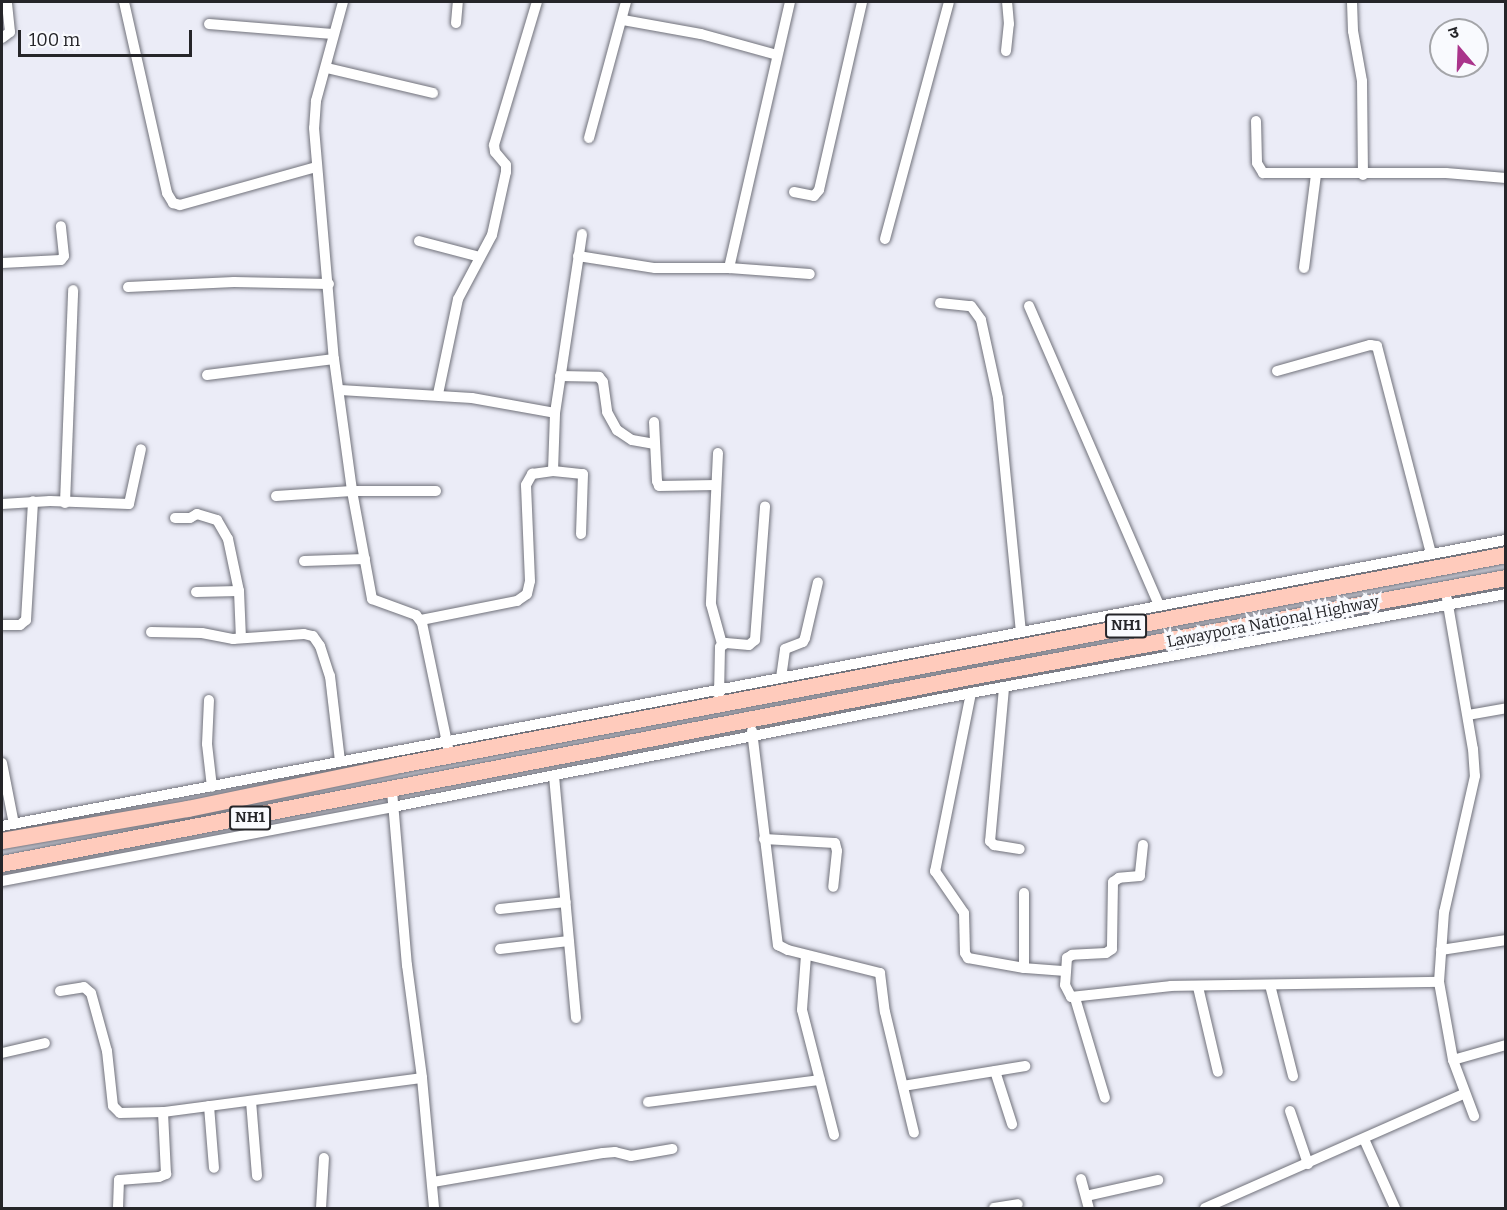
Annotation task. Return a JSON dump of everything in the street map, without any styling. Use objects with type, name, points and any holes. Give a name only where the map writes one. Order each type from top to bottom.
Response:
[{"type":"highway","name":"NH1","points":[[2,841],[188,808],[448,748],[719,697],[1035,644],[1506,555]]},
{"type":"highway","name":"Lawaypora National Highway","points":[[1040,665],[1447,597],[1506,578]]},
{"type":"highway","points":[[1035,644],[1040,665]]},
{"type":"highway","name":"NH1","points":[[2,873],[393,799],[498,769],[752,730],[1040,665]]},
{"type":"street","points":[[2,38],[10,32],[6,2]]},
{"type":"street","points":[[124,2],[167,193],[173,203],[180,205],[316,167]]},
{"type":"street","points":[[2,826],[340,761],[448,748],[421,620],[416,615],[372,599],[352,491],[334,359],[316,167],[314,114],[343,2]]},
{"type":"street","points":[[456,23],[458,2]]},
{"type":"street","points":[[438,394],[454,311],[468,276],[492,235],[506,172],[506,165],[495,152],[494,145],[537,2]]},
{"type":"street","points":[[589,138],[623,20],[626,2]]},
{"type":"street","points":[[729,268],[790,2]]},
{"type":"street","points":[[794,192],[814,196],[819,190],[862,2]]},
{"type":"street","points":[[885,239],[949,2]]},
{"type":"street","points":[[1006,51],[1009,24],[1007,2]]},
{"type":"street","points":[[1352,2],[1353,31],[1362,81],[1363,175]]},
{"type":"street","points":[[623,20],[702,34],[777,55]]},
{"type":"street","points":[[208,24],[333,34]]},
{"type":"street","points":[[327,68],[433,93]]},
{"type":"street","points":[[1256,122],[1257,163],[1259,170],[1267,173],[1363,175],[1446,173],[1506,178]]},
{"type":"street","points":[[1305,268],[1316,174]]},
{"type":"street","points":[[2,263],[61,260],[64,256],[61,226]]},
{"type":"street","points":[[553,471],[555,413],[582,234]]},
{"type":"street","points":[[418,241],[480,257]]},
{"type":"street","points":[[578,256],[655,268],[729,268],[810,274]]},
{"type":"street","points":[[128,287],[234,282],[328,284]]},
{"type":"street","points":[[65,503],[73,290]]},
{"type":"street","points":[[940,303],[971,306],[981,320],[998,398],[1021,632]]},
{"type":"street","points":[[1029,306],[1159,605]]},
{"type":"street","points":[[1277,371],[1377,345],[1431,554]]},
{"type":"street","points":[[207,375],[334,359]]},
{"type":"street","points":[[560,376],[599,377],[603,382],[607,412],[617,430],[632,440],[655,444]]},
{"type":"street","points":[[340,390],[438,394],[483,399],[555,413]]},
{"type":"street","points":[[654,422],[659,486],[716,485]]},
{"type":"street","points":[[2,504],[33,501],[129,504],[141,449]]},
{"type":"street","points":[[718,453],[711,604],[722,644],[718,657],[719,697],[781,678],[1506,540]]},
{"type":"street","points":[[421,620],[509,603],[527,594],[530,581],[526,485],[532,474],[553,471],[579,472],[584,475],[581,534]]},
{"type":"street","points":[[276,496],[352,491],[436,491]]},
{"type":"street","points":[[2,625],[20,625],[26,620],[33,501]]},
{"type":"street","points":[[722,644],[749,645],[754,641],[765,506]]},
{"type":"street","points":[[175,518],[190,518],[197,514],[217,520],[228,539],[239,591],[242,638]]},
{"type":"street","points":[[304,561],[365,559]]},
{"type":"street","points":[[781,678],[785,649],[804,642],[818,582]]},
{"type":"street","points":[[196,592],[239,591]]},
{"type":"street","points":[[811,717],[1004,688],[1447,597],[1506,594]]},
{"type":"street","points":[[1447,597],[1468,715],[1475,776],[1448,885],[1439,982],[1453,1060],[1474,1116]]},
{"type":"street","points":[[151,632],[202,633],[242,638],[304,634],[313,636],[319,644],[330,676],[340,761]]},
{"type":"street","points":[[1004,688],[990,838],[994,845],[1020,849]]},
{"type":"street","points":[[971,693],[935,871],[964,913],[966,956],[1024,968],[1064,971]]},
{"type":"street","points":[[209,700],[207,744],[212,787]]},
{"type":"street","points":[[1468,715],[1506,708]]},
{"type":"street","points":[[434,1209],[422,1078],[407,965],[393,799],[554,776],[752,730],[778,945],[806,955],[880,973],[885,1012],[914,1133]]},
{"type":"street","points":[[2,763],[14,824]]},
{"type":"street","points":[[554,776],[576,1018]]},
{"type":"street","points":[[764,839],[835,843],[837,851],[833,887]]},
{"type":"street","points":[[1105,1098],[1075,998],[1066,991],[1064,971],[1069,956],[1106,953],[1112,949],[1113,882],[1118,878],[1140,876],[1143,845]]},
{"type":"street","points":[[1024,893],[1024,968]]},
{"type":"street","points":[[500,909],[566,902]]},
{"type":"street","points":[[1441,950],[1506,940]]},
{"type":"street","points":[[500,949],[569,941]]},
{"type":"street","points":[[806,955],[802,1010],[834,1135]]},
{"type":"street","points":[[1075,998],[1159,987],[1439,982]]},
{"type":"street","points":[[1270,985],[1293,1076]]},
{"type":"street","points":[[60,991],[84,987],[91,993],[107,1051],[115,1110],[128,1115],[422,1078]]},
{"type":"street","points":[[1197,987],[1218,1071]]},
{"type":"street","points":[[2,1053],[45,1043]]},
{"type":"street","points":[[1453,1060],[1506,1045]]},
{"type":"street","points":[[903,1086],[1025,1066]]},
{"type":"street","points":[[995,1071],[1012,1124]]},
{"type":"street","points":[[648,1102],[820,1080]]},
{"type":"street","points":[[1205,1209],[1464,1094]]},
{"type":"street","points":[[251,1101],[257,1176]]},
{"type":"street","points":[[208,1106],[214,1168]]},
{"type":"street","points":[[1290,1111],[1308,1164]]},
{"type":"street","points":[[118,1209],[119,1180],[159,1177],[166,1174],[163,1112]]},
{"type":"street","points":[[1364,1139],[1395,1209]]},
{"type":"street","points":[[433,1182],[612,1152],[631,1156],[672,1149]]},
{"type":"street","points":[[321,1209],[324,1158]]},
{"type":"street","points":[[1081,1179],[1089,1209]]},
{"type":"street","points":[[1086,1196],[1158,1180]]},
{"type":"street","points":[[994,1209],[1018,1204]]}]
